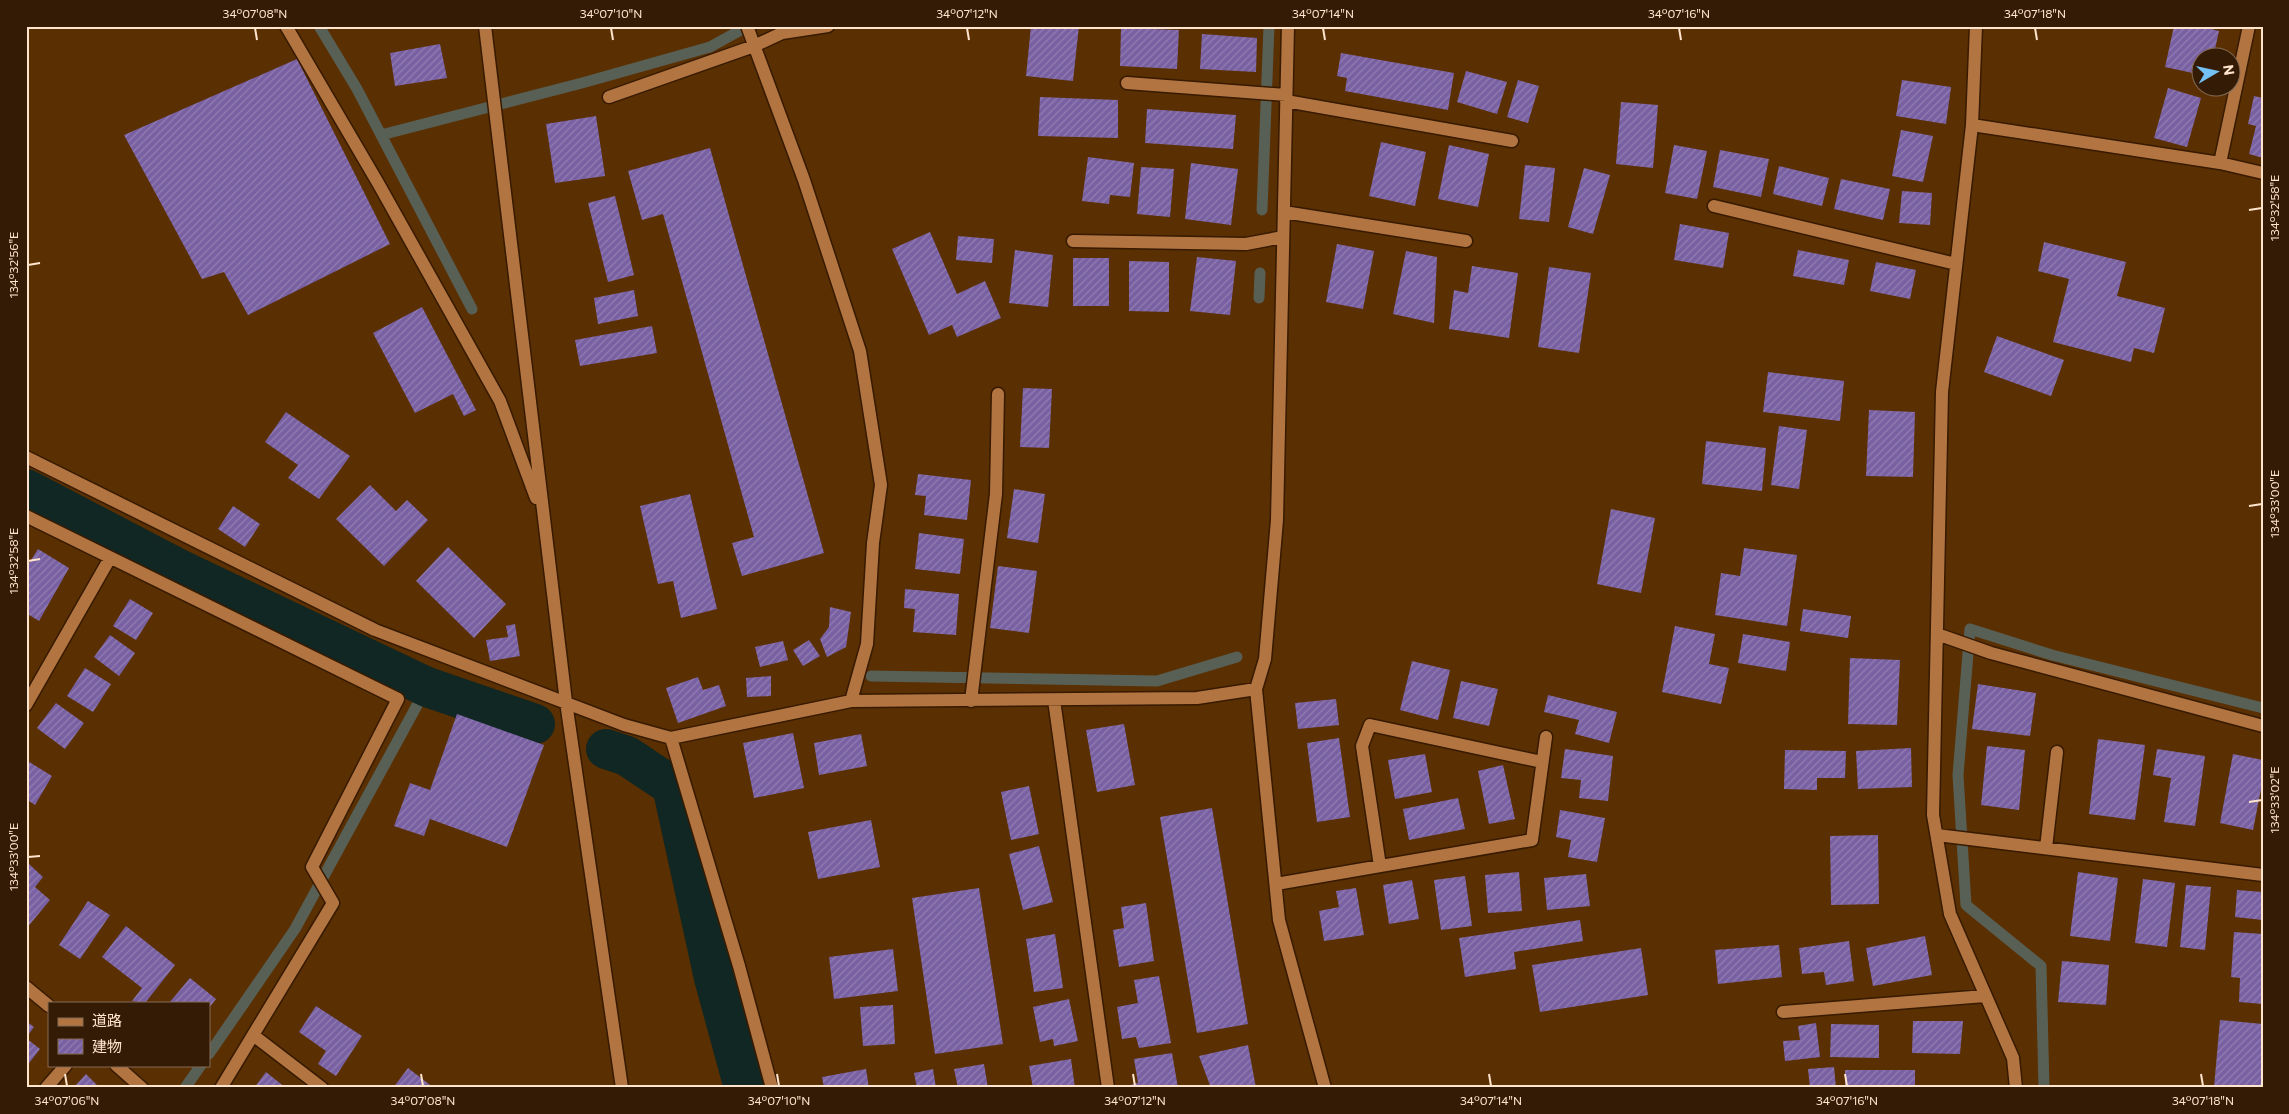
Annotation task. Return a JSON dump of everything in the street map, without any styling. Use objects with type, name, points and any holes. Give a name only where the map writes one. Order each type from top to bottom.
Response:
[{"type":"street","points":[[286,26],[378,183],[500,401],[544,518]]},
{"type":"street","points":[[484,26],[566,702],[622,1088]]},
{"type":"street","points":[[746,26],[804,180],[860,351],[881,485],[873,543],[867,644],[851,701]]},
{"type":"street","points":[[609,97],[754,46],[782,33],[828,26]]},
{"type":"street","points":[[1288,26],[1284,97],[1284,212],[1277,520],[1265,659],[1256,689],[1279,920],[1325,1088]]},
{"type":"street","points":[[1976,26],[1972,125],[1942,392],[1933,815],[1950,914],[1984,996],[2013,1058],[2016,1088]]},
{"type":"street","points":[[2220,163],[2249,26]]},
{"type":"street","points":[[1127,83],[1251,92],[1512,141]]},
{"type":"street","points":[[1972,125],[2220,163],[2263,173]]},
{"type":"street","points":[[1714,206],[1956,264]]},
{"type":"street","points":[[1284,212],[1466,241]]},
{"type":"street","points":[[1073,241],[1246,244],[1283,237]]},
{"type":"street","points":[[972,700],[996,494],[998,394]]},
{"type":"street","points":[[26,458],[375,630],[624,725],[671,738],[851,701],[1197,698],[1256,689]]},
{"type":"street","points":[[26,516],[398,699],[312,867],[333,903],[221,1088]]},
{"type":"street","points":[[26,705],[110,558]]},
{"type":"street","points":[[1938,634],[1991,653],[2263,726]]},
{"type":"street","points":[[1054,700],[1108,1088]]},
{"type":"street","points":[[1380,866],[1362,746],[1370,725],[1542,762]]},
{"type":"street","points":[[671,738],[739,966],[772,1088]]},
{"type":"street","points":[[1276,884],[1532,840],[1546,738]]},
{"type":"street","points":[[2046,848],[2057,752]]},
{"type":"street","points":[[1937,835],[2263,875]]},
{"type":"street","points":[[26,987],[48,1005]]},
{"type":"street","points":[[1783,1012],[1984,996]]},
{"type":"street","points":[[253,1035],[322,1088]]},
{"type":"street","points":[[46,1088],[65,1066]]},
{"type":"street","points":[[117,1066],[142,1088]]},
{"type":"building","points":[[1031,26],[1079,26],[1073,81],[1026,76]]},
{"type":"building","points":[[2174,26],[2199,26],[2219,31],[2215,48],[2192,48],[2192,73],[2165,67]]},
{"type":"building","points":[[1121,28],[1179,30],[1177,69],[1120,66]]},
{"type":"building","points":[[1202,34],[1257,38],[1256,72],[1200,69]]},
{"type":"building","points":[[440,44],[447,78],[395,86],[390,53]]},
{"type":"building","points":[[1341,53],[1454,73],[1448,110],[1345,91],[1347,78],[1337,76]]},
{"type":"building","points":[[297,59],[390,244],[248,315],[224,272],[202,279],[124,135]]},
{"type":"building","points":[[1466,71],[1507,82],[1497,114],[1457,102]]},
{"type":"building","points":[[1518,80],[1539,86],[1528,123],[1507,117]]},
{"type":"building","points":[[1902,80],[1951,87],[1946,124],[1896,116]]},
{"type":"building","points":[[2168,88],[2192,95],[2192,98],[2201,98],[2187,147],[2154,138]]},
{"type":"building","points":[[2254,96],[2263,98],[2263,158],[2249,154],[2256,126],[2248,124]]},
{"type":"building","points":[[1040,97],[1118,100],[1118,138],[1038,136]]},
{"type":"building","points":[[1621,102],[1658,105],[1653,168],[1616,164]]},
{"type":"building","points":[[1147,109],[1236,115],[1233,149],[1145,143]]},
{"type":"building","points":[[596,116],[605,176],[555,183],[546,124]]},
{"type":"building","points":[[1901,130],[1933,136],[1923,182],[1892,176]]},
{"type":"building","points":[[1381,142],[1426,152],[1415,206],[1369,196]]},
{"type":"building","points":[[1449,145],[1489,154],[1478,207],[1438,199]]},
{"type":"building","points":[[1674,145],[1707,151],[1697,199],[1665,193]]},
{"type":"building","points":[[710,148],[824,553],[742,576],[732,543],[754,537],[663,214],[642,220],[628,171]]},
{"type":"building","points":[[1720,150],[1769,159],[1761,197],[1713,187]]},
{"type":"building","points":[[1088,157],[1134,163],[1130,197],[1110,195],[1109,204],[1082,201]]},
{"type":"building","points":[[1191,163],[1238,169],[1231,225],[1185,219]]},
{"type":"building","points":[[1525,165],[1555,168],[1549,222],[1519,219]]},
{"type":"building","points":[[1779,166],[1829,178],[1822,206],[1773,194]]},
{"type":"building","points":[[1141,167],[1174,169],[1170,217],[1137,214]]},
{"type":"building","points":[[1584,168],[1610,175],[1593,234],[1568,227]]},
{"type":"building","points":[[1841,179],[1890,189],[1883,220],[1834,209]]},
{"type":"building","points":[[1902,191],[1932,193],[1930,225],[1899,223]]},
{"type":"building","points":[[615,196],[634,275],[608,282],[588,203]]},
{"type":"building","points":[[1680,224],[1729,233],[1723,268],[1674,260]]},
{"type":"building","points":[[930,232],[957,294],[985,281],[1001,318],[957,337],[952,325],[929,335],[892,249]]},
{"type":"building","points":[[958,236],[994,239],[992,263],[956,260]]},
{"type":"building","points":[[2044,242],[2126,262],[2117,296],[2165,308],[2154,353],[2134,348],[2131,362],[2053,342],[2069,279],[2038,271]]},
{"type":"building","points":[[1337,244],[1374,251],[1363,309],[1326,302]]},
{"type":"building","points":[[1015,250],[1053,255],[1048,307],[1009,303]]},
{"type":"building","points":[[1798,250],[1849,260],[1844,285],[1793,276]]},
{"type":"building","points":[[1406,251],[1437,257],[1434,323],[1393,314]]},
{"type":"building","points":[[1197,257],[1236,261],[1230,315],[1190,311]]},
{"type":"building","points":[[1073,258],[1109,258],[1109,306],[1073,306]]},
{"type":"building","points":[[1129,261],[1169,262],[1169,312],[1129,311]]},
{"type":"building","points":[[1876,262],[1916,270],[1910,299],[1870,291]]},
{"type":"building","points":[[1472,266],[1518,273],[1509,338],[1449,329],[1454,290],[1468,293]]},
{"type":"building","points":[[1549,267],[1591,273],[1579,353],[1538,347]]},
{"type":"building","points":[[634,290],[638,316],[598,324],[594,298]]},
{"type":"building","points":[[422,307],[476,410],[464,416],[453,394],[415,413],[373,333]]},
{"type":"building","points":[[652,326],[657,353],[580,366],[575,340]]},
{"type":"building","points":[[1997,336],[2064,360],[2051,396],[1984,372]]},
{"type":"building","points":[[1768,372],[1844,381],[1840,421],[1763,412]]},
{"type":"building","points":[[1023,388],[1052,389],[1049,448],[1020,447]]},
{"type":"building","points":[[1869,410],[1915,412],[1913,477],[1866,476]]},
{"type":"building","points":[[286,412],[350,456],[319,499],[288,478],[298,465],[265,442]]},
{"type":"building","points":[[1779,426],[1807,430],[1799,489],[1771,485]]},
{"type":"building","points":[[1706,441],[1766,448],[1762,491],[1702,484]]},
{"type":"building","points":[[918,474],[971,480],[967,520],[924,515],[926,496],[915,495]]},
{"type":"building","points":[[370,485],[396,511],[407,500],[428,520],[384,566],[336,519]]},
{"type":"building","points":[[1014,489],[1045,494],[1038,543],[1007,538]]},
{"type":"building","points":[[690,494],[717,609],[681,618],[673,581],[658,584],[640,506]]},
{"type":"building","points":[[233,506],[260,524],[245,547],[218,529]]},
{"type":"building","points":[[1611,509],[1655,518],[1641,593],[1597,584]]},
{"type":"building","points":[[919,533],[964,539],[960,574],[915,569]]},
{"type":"building","points":[[448,547],[506,604],[474,638],[416,581]]},
{"type":"building","points":[[1744,548],[1797,555],[1787,626],[1715,615],[1721,573],[1740,576]]},
{"type":"building","points":[[38,549],[69,568],[39,621],[26,613],[26,568]]},
{"type":"building","points":[[998,566],[1037,571],[1029,633],[990,628]]},
{"type":"building","points":[[905,589],[959,594],[956,635],[913,632],[915,609],[904,608]]},
{"type":"building","points":[[130,599],[153,613],[136,640],[113,626]]},
{"type":"building","points":[[830,607],[851,612],[846,647],[827,657],[820,639],[829,627]]},
{"type":"building","points":[[1803,609],[1851,616],[1848,638],[1800,631]]},
{"type":"building","points":[[515,624],[520,656],[490,661],[486,640],[508,637],[506,626]]},
{"type":"building","points":[[1675,626],[1715,634],[1709,664],[1729,668],[1721,704],[1662,692]]},
{"type":"building","points":[[1743,634],[1790,642],[1786,671],[1738,663]]},
{"type":"building","points":[[110,635],[135,653],[119,676],[94,657]]},
{"type":"building","points":[[809,640],[820,656],[803,666],[793,650]]},
{"type":"building","points":[[783,641],[788,660],[760,667],[755,647]]},
{"type":"building","points":[[1850,658],[1900,660],[1897,725],[1848,724]]},
{"type":"building","points":[[1412,661],[1450,670],[1438,720],[1400,710]]},
{"type":"building","points":[[85,668],[111,684],[93,712],[67,696]]},
{"type":"building","points":[[771,676],[771,696],[747,697],[746,678]]},
{"type":"building","points":[[698,677],[703,690],[719,685],[726,706],[678,723],[666,688]]},
{"type":"building","points":[[1461,681],[1498,689],[1489,726],[1453,718]]},
{"type":"building","points":[[1978,684],[2036,693],[2030,736],[1972,729]]},
{"type":"building","points":[[1548,695],[1617,712],[1609,743],[1575,734],[1579,720],[1544,712]]},
{"type":"building","points":[[1336,699],[1339,725],[1298,729],[1295,703]]},
{"type":"building","points":[[56,703],[84,723],[65,749],[37,728]]},
{"type":"building","points":[[457,714],[544,745],[507,847],[430,819],[424,836],[394,826],[410,783],[430,790]]},
{"type":"building","points":[[1124,724],[1135,785],[1097,792],[1086,730]]},
{"type":"building","points":[[793,733],[804,788],[754,798],[743,743]]},
{"type":"building","points":[[861,734],[867,766],[819,775],[814,743]]},
{"type":"building","points":[[1339,738],[1350,817],[1317,822],[1307,743]]},
{"type":"building","points":[[2098,739],[2145,745],[2135,820],[2089,814]]},
{"type":"building","points":[[1987,746],[2025,750],[2019,810],[1981,805]]},
{"type":"building","points":[[1911,748],[1912,787],[1858,789],[1856,751]]},
{"type":"building","points":[[1565,749],[1613,756],[1608,801],[1579,798],[1581,780],[1561,778]]},
{"type":"building","points":[[2157,749],[2205,756],[2195,826],[2164,822],[2171,778],[2153,775]]},
{"type":"building","points":[[1785,750],[1846,751],[1845,778],[1817,778],[1817,790],[1784,789]]},
{"type":"building","points":[[1425,754],[1432,792],[1395,799],[1388,760]]},
{"type":"building","points":[[2233,754],[2263,760],[2263,779],[2253,830],[2220,823]]},
{"type":"building","points":[[26,760],[52,776],[35,805],[26,799]]},
{"type":"building","points":[[1503,765],[1515,819],[1489,824],[1478,771]]},
{"type":"building","points":[[1029,786],[1039,834],[1011,840],[1001,792]]},
{"type":"building","points":[[1458,798],[1465,829],[1409,840],[1403,809]]},
{"type":"building","points":[[1212,808],[1248,1024],[1197,1033],[1160,817]]},
{"type":"building","points":[[1560,810],[1605,818],[1597,862],[1568,857],[1571,840],[1556,837]]},
{"type":"building","points":[[871,820],[880,867],[818,879],[808,832]]},
{"type":"building","points":[[1878,835],[1879,904],[1831,905],[1830,836]]},
{"type":"building","points":[[1039,846],[1053,902],[1023,910],[1009,854]]},
{"type":"building","points":[[29,864],[43,877],[35,887],[50,900],[26,929],[26,866]]},
{"type":"building","points":[[1519,872],[1522,911],[1488,913],[1485,875]]},
{"type":"building","points":[[2078,872],[2118,878],[2110,941],[2070,936]]},
{"type":"building","points":[[1586,874],[1590,906],[1547,910],[1544,878]]},
{"type":"building","points":[[1465,876],[1472,926],[1441,930],[1434,880]]},
{"type":"building","points":[[2143,879],[2175,883],[2167,947],[2135,943]]},
{"type":"building","points":[[1412,880],[1419,919],[1389,924],[1383,885]]},
{"type":"building","points":[[2186,885],[2211,887],[2205,950],[2180,947]]},
{"type":"building","points":[[979,888],[1003,1044],[935,1054],[912,898]]},
{"type":"building","points":[[1356,888],[1364,935],[1324,941],[1319,911],[1339,907],[1336,891]]},
{"type":"building","points":[[2237,890],[2263,892],[2263,920],[2235,917]]},
{"type":"building","points":[[88,901],[110,915],[80,959],[59,945]]},
{"type":"building","points":[[1146,903],[1154,961],[1119,967],[1113,930],[1124,928],[1121,907]]},
{"type":"building","points":[[1580,920],[1583,941],[1514,952],[1516,969],[1465,977],[1459,938]]},
{"type":"building","points":[[126,926],[175,965],[146,1002],[138,1002],[132,1001],[142,988],[102,957]]},
{"type":"building","points":[[2234,932],[2263,934],[2263,1004],[2239,1002],[2240,978],[2231,977]]},
{"type":"building","points":[[1055,934],[1063,988],[1034,992],[1026,939]]},
{"type":"building","points":[[1925,936],[1932,975],[1873,986],[1866,948]]},
{"type":"building","points":[[1849,941],[1854,981],[1826,985],[1824,972],[1802,974],[1799,948]]},
{"type":"building","points":[[1779,945],[1782,977],[1718,984],[1715,950]]},
{"type":"building","points":[[1641,948],[1648,995],[1540,1012],[1532,965]]},
{"type":"building","points":[[893,949],[898,991],[834,999],[829,957]]},
{"type":"building","points":[[2062,961],[2109,965],[2106,1005],[2058,1002]]},
{"type":"building","points":[[1159,976],[1171,1043],[1139,1048],[1136,1037],[1122,1039],[1117,1007],[1138,1003],[1134,980]]},
{"type":"building","points":[[190,978],[216,999],[210,1007],[210,1002],[170,1002]]},
{"type":"building","points":[[1069,999],[1078,1041],[1054,1046],[1053,1039],[1040,1042],[1033,1007]]},
{"type":"building","points":[[893,1005],[895,1044],[863,1046],[860,1007]]},
{"type":"building","points":[[316,1006],[362,1036],[336,1076],[318,1064],[326,1051],[299,1032]]},
{"type":"building","points":[[2220,1020],[2263,1024],[2263,1088],[2214,1087]]},
{"type":"building","points":[[26,1021],[34,1027],[26,1038]]},
{"type":"building","points":[[1913,1021],[1963,1021],[1960,1054],[1912,1053]]},
{"type":"building","points":[[1816,1023],[1820,1057],[1785,1061],[1783,1041],[1800,1040],[1798,1026]]},
{"type":"building","points":[[1831,1024],[1879,1025],[1879,1058],[1830,1057]]},
{"type":"building","points":[[26,1038],[40,1049],[26,1067]]},
{"type":"building","points":[[1248,1045],[1256,1088],[1211,1088],[1199,1056]]},
{"type":"building","points":[[1172,1053],[1178,1088],[1130,1088],[1130,1085],[1138,1083],[1134,1059]]},
{"type":"building","points":[[1071,1059],[1075,1088],[1033,1088],[1029,1066]]},
{"type":"building","points":[[984,1064],[988,1088],[958,1088],[954,1069]]},
{"type":"building","points":[[1834,1067],[1836,1088],[1810,1088],[1808,1069]]},
{"type":"building","points":[[408,1068],[434,1088],[393,1088]]},
{"type":"building","points":[[866,1069],[869,1088],[824,1088],[822,1077]]},
{"type":"building","points":[[933,1069],[936,1088],[917,1088],[914,1073]]},
{"type":"building","points":[[1845,1070],[1915,1070],[1915,1088],[1845,1088]]},
{"type":"building","points":[[266,1072],[286,1088],[254,1088]]},
{"type":"building","points":[[86,1074],[100,1088],[73,1088]]},
{"type":"waterway","points":[[319,26],[357,89],[472,309]]},
{"type":"waterway","points":[[381,135],[582,83],[710,47],[748,26]]},
{"type":"waterway","points":[[1262,210],[1269,26]]},
{"type":"waterway","points":[[1259,298],[1260,273]]},
{"type":"waterway","points":[[26,489],[177,568],[427,687],[535,724]]},
{"type":"waterway","points":[[2044,1088],[2041,966],[1966,905],[1958,775],[1970,629],[2052,655],[2263,708]]},
{"type":"waterway","points":[[871,676],[1157,681],[1237,657]]},
{"type":"waterway","points":[[210,1053],[295,929],[427,687]]},
{"type":"waterway","points":[[606,749],[627,756],[672,786],[714,978],[744,1088]]},
{"type":"waterway","points":[[185,1088],[200,1066]]}]
